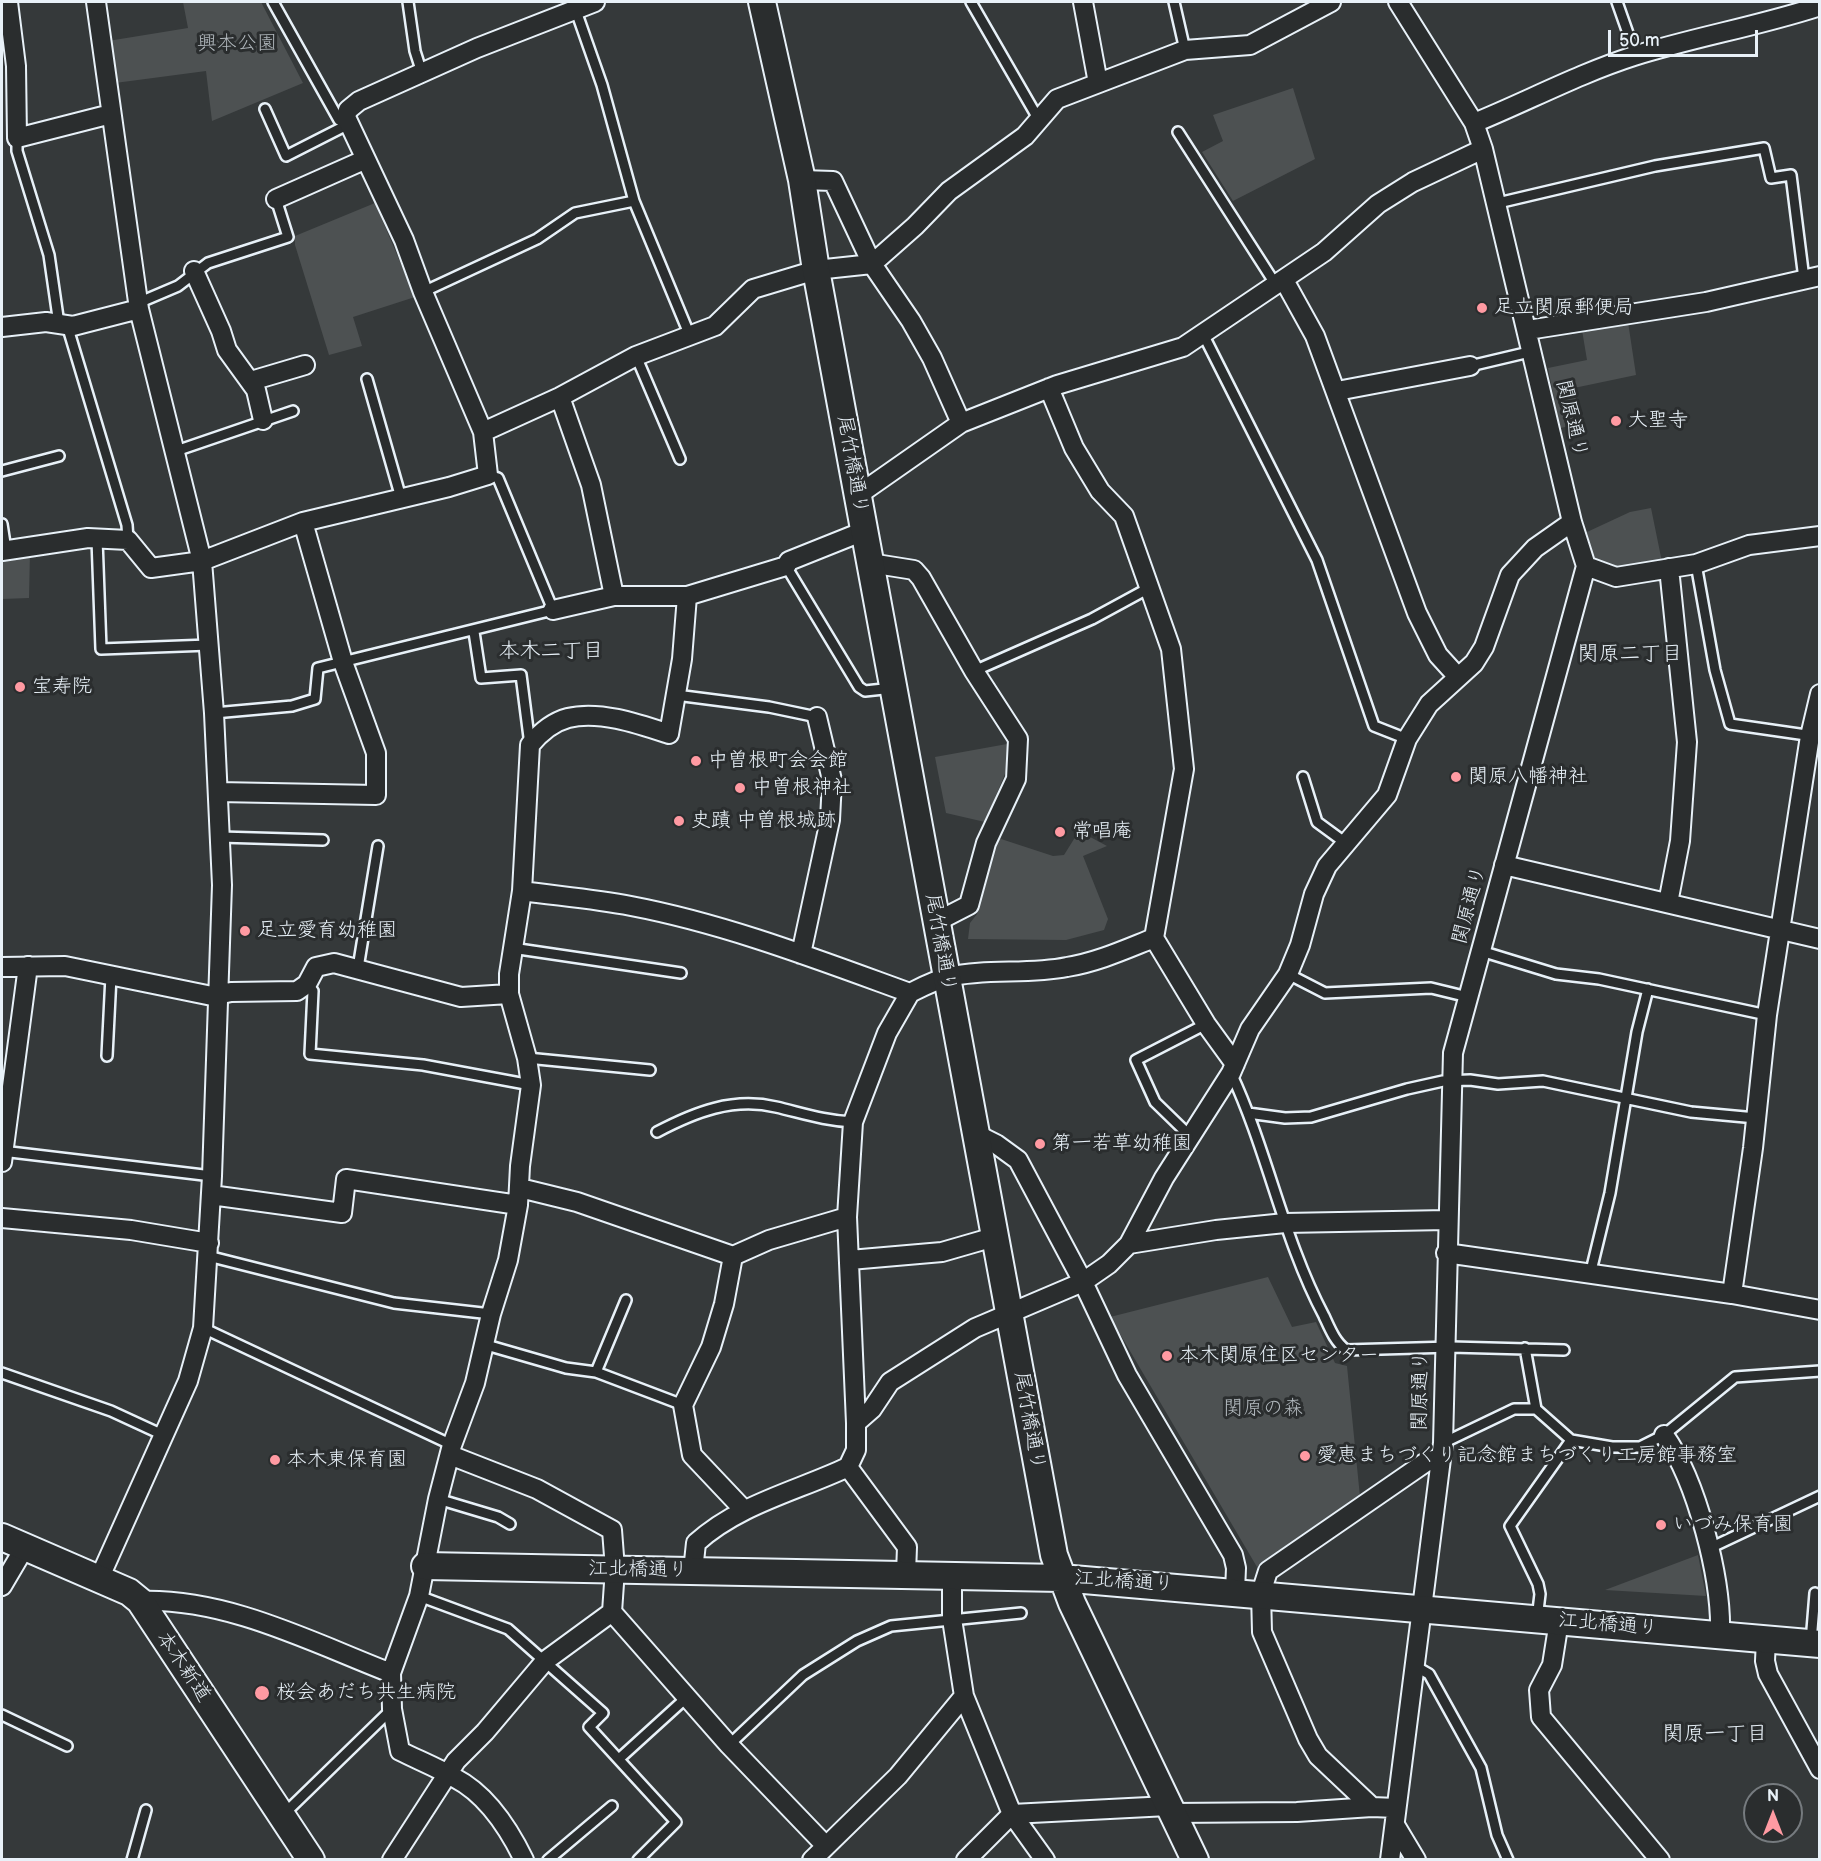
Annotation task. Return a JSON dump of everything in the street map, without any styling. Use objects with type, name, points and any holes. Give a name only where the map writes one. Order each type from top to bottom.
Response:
[{"type":"main road","name":"尾竹橋通り","points":[[762,2],[802,180],[816,270],[1054,1554],[1061,1578],[1195,1860]]},
{"type":"main road","name":"本木新道","points":[[2,1538],[129,1592],[140,1601],[311,1860]]},
{"type":"main road","name":"江北橋通り","points":[[425,1566],[906,1573],[1061,1578],[1261,1593],[1815,1643]]},
{"type":"street","points":[[8,2],[7,34],[12,132],[111,114]]},
{"type":"street","points":[[96,2],[138,306],[202,561],[214,713],[222,885],[220,995],[209,1250],[203,1328],[188,1381],[99,1579]]},
{"type":"street","points":[[4,550],[97,539],[128,540],[151,568],[202,561],[303,522],[488,475],[483,432],[423,292],[404,240],[345,121],[348,110],[359,101],[568,7],[595,2]]},
{"type":"street","points":[[1083,2],[1098,83]]},
{"type":"street","points":[[483,432],[560,398],[636,356],[715,326],[753,289],[816,270],[872,264],[915,226],[949,191],[1025,136],[1057,99],[1185,50],[1250,45],[1331,2]]},
{"type":"street","name":"関原通り","points":[[1390,1860],[1442,1450],[1450,1080],[1453,1053],[1586,566],[1572,522],[1498,203],[1483,149],[1474,123],[1398,2]]},
{"type":"street","points":[[1474,123],[1577,76],[1636,56],[1726,34],[1819,7]]},
{"type":"street","points":[[858,495],[961,423],[1049,388],[1183,347],[1324,252],[1378,204],[1413,182],[1483,149]]},
{"type":"street","points":[[276,200],[364,160]]},
{"type":"street","points":[[802,180],[833,181],[872,264],[932,358],[961,423]]},
{"type":"street","points":[[194,271],[227,350],[256,390],[263,420]]},
{"type":"street","points":[[1528,330],[1706,302],[1812,277]]},
{"type":"street","points":[[1280,283],[1315,336],[1417,613],[1434,649],[1458,677]]},
{"type":"street","points":[[2,327],[46,322],[63,324],[138,306]]},
{"type":"street","points":[[251,381],[305,365]]},
{"type":"street","points":[[1337,391],[1470,366]]},
{"type":"street","points":[[1049,388],[1074,448],[1100,491],[1124,516],[1171,649],[1184,769],[1154,938],[1233,1069]]},
{"type":"street","points":[[560,398],[591,485],[614,596]]},
{"type":"street","points":[[218,792],[376,795],[376,753],[342,662],[303,522]]},
{"type":"street","points":[[856,1423],[872,1409],[890,1382],[975,1328],[1083,1282],[1109,1264],[1129,1244],[1190,1136],[1233,1069],[1250,1029],[1288,975],[1300,945],[1314,894],[1328,866],[1388,795],[1407,739],[1429,704],[1474,663],[1484,647],[1510,575],[1535,548],[1572,522]]},
{"type":"street","points":[[553,610],[614,596],[687,596],[786,566],[789,561],[864,531]]},
{"type":"street","points":[[1586,566],[1616,577],[1696,564],[1749,545],[1820,536]]},
{"type":"street","points":[[870,563],[914,570],[974,671],[1018,739],[1016,779],[986,843],[969,904],[936,922]]},
{"type":"street","points":[[1668,903],[1680,841],[1687,742],[1669,568]]},
{"type":"street","points":[[524,1860],[513,1838],[488,1804],[454,1777],[400,1751],[392,1709],[391,1673],[418,1596],[438,1499],[451,1450],[475,1383],[491,1314],[508,1260],[519,1197],[520,1167],[531,1085],[527,1058],[509,994],[512,948],[522,891],[530,745],[541,733],[567,718],[626,721],[669,734],[676,695],[687,596]]},
{"type":"street","points":[[1731,1294],[1756,1118],[1767,1015],[1815,736],[1820,694]]},
{"type":"street","points":[[801,954],[830,820],[832,780],[817,717]]},
{"type":"street","points":[[1504,866],[1820,939]]},
{"type":"street","points":[[522,891],[631,906],[705,924],[801,954],[910,993]]},
{"type":"street","points":[[693,1570],[696,1543],[711,1529],[744,1510],[848,1467],[856,1450],[847,1217],[853,1122],[888,1033],[910,993],[946,977],[971,973],[1067,968],[1097,960],[1154,938]]},
{"type":"street","points":[[2,967],[65,966],[148,985],[220,995],[231,992],[297,991],[306,984],[316,967],[333,963],[461,997],[509,994]]},
{"type":"street","points":[[2,1155],[28,966]]},
{"type":"street","points":[[976,1134],[996,1144],[1018,1160],[1083,1282],[1127,1375],[1233,1554],[1236,1568],[1235,1591]]},
{"type":"street","points":[[211,1195],[342,1213],[346,1179],[577,1202],[733,1256],[770,1240],[847,1217]]},
{"type":"street","points":[[2,1218],[131,1230],[209,1250]]},
{"type":"street","points":[[1129,1244],[1216,1230],[1285,1223],[1447,1220]]},
{"type":"street","points":[[850,1260],[942,1252],[994,1237]]},
{"type":"street","points":[[1446,1253],[1731,1294],[1820,1310]]},
{"type":"street","points":[[733,1256],[724,1304],[711,1347],[683,1405],[692,1455],[744,1510]]},
{"type":"street","points":[[1664,1435],[1677,1454],[1710,1548],[1721,1612],[1720,1635]]},
{"type":"street","points":[[451,1450],[537,1489],[612,1530],[615,1569],[612,1612],[729,1745],[826,1845]]},
{"type":"street","points":[[1416,1860],[1396,1817],[1372,1807],[1318,1756],[1308,1740],[1262,1632],[1261,1593],[1268,1571],[1442,1450]]},
{"type":"street","points":[[848,1467],[907,1547],[906,1573]]},
{"type":"street","points":[[2,1586],[26,1548]]},
{"type":"street","points":[[952,1575],[952,1619],[964,1696],[1012,1814],[1045,1860]]},
{"type":"street","points":[[140,1601],[162,1600],[225,1609],[391,1673]]},
{"type":"street","points":[[392,1860],[456,1761],[485,1732],[545,1660],[612,1612]]},
{"type":"street","points":[[1548,1620],[1552,1665],[1539,1690],[1541,1717],[1660,1860]]},
{"type":"street","points":[[1766,1639],[1765,1661],[1768,1674],[1820,1769]]},
{"type":"street","points":[[812,1860],[898,1776],[964,1696]]},
{"type":"street","points":[[966,1860],[1012,1814],[1170,1809],[1297,1812],[1372,1807]]},
{"type":"lane","points":[[265,109],[286,156],[341,128],[345,121],[339,120],[273,2]]},
{"type":"lane","points":[[408,2],[415,51],[422,73]]},
{"type":"lane","points":[[971,2],[1039,120]]},
{"type":"lane","points":[[1174,2],[1185,50]]},
{"type":"lane","points":[[1617,2],[1636,56]]},
{"type":"lane","points":[[568,7],[602,85],[634,201],[690,336]]},
{"type":"lane","points":[[12,132],[49,255],[63,324],[127,525],[128,540]]},
{"type":"lane","points":[[1178,132],[1280,283]]},
{"type":"lane","points":[[1498,203],[1655,166],[1764,148],[1770,178],[1791,175],[1812,277]]},
{"type":"lane","points":[[138,306],[178,286],[194,271],[208,263],[288,237],[276,200]]},
{"type":"lane","points":[[423,292],[537,238],[574,213],[634,201]]},
{"type":"lane","points":[[1203,334],[1317,560],[1374,726],[1407,739]]},
{"type":"lane","points":[[1470,366],[1525,353]]},
{"type":"lane","points":[[636,356],[680,459]]},
{"type":"lane","points":[[367,379],[401,498]]},
{"type":"lane","points":[[176,451],[293,411]]},
{"type":"lane","points":[[2,471],[59,456]]},
{"type":"lane","points":[[214,713],[292,706],[315,699],[318,668],[474,632],[553,610],[498,478],[488,475]]},
{"type":"lane","points":[[2,524],[4,550]]},
{"type":"lane","points":[[97,539],[101,649],[209,645]]},
{"type":"lane","points":[[1696,564],[1715,670],[1730,724],[1815,736]]},
{"type":"lane","points":[[786,566],[859,687],[865,692],[893,688]]},
{"type":"lane","points":[[974,671],[1092,619],[1149,588]]},
{"type":"lane","points":[[474,632],[481,678],[521,675],[530,745]]},
{"type":"lane","points":[[676,695],[760,706],[817,717]]},
{"type":"lane","points":[[1303,777],[1317,822],[1347,844]]},
{"type":"lane","points":[[220,837],[323,840]]},
{"type":"lane","points":[[358,968],[378,846]]},
{"type":"lane","points":[[512,948],[681,973]]},
{"type":"lane","points":[[1481,951],[1556,974],[1599,979],[1767,1015]]},
{"type":"lane","points":[[1288,975],[1325,993],[1431,988],[1468,997]]},
{"type":"lane","points":[[107,1056],[111,976]]},
{"type":"lane","points":[[306,984],[312,991],[310,1054],[423,1065],[531,1085]]},
{"type":"lane","points":[[1590,1275],[1610,1193],[1625,1097],[1648,989]]},
{"type":"lane","points":[[1190,1136],[1155,1102],[1136,1060],[1206,1024]]},
{"type":"lane","points":[[527,1058],[650,1070]]},
{"type":"lane","points":[[1233,1069],[1312,1295],[1338,1344],[1346,1350],[1445,1347],[1564,1350]]},
{"type":"lane","points":[[1248,1113],[1285,1118],[1311,1117],[1407,1089],[1450,1080],[1498,1084],[1543,1081],[1691,1112],[1756,1118]]},
{"type":"lane","points":[[657,1132],[693,1113],[721,1106],[775,1107],[826,1121],[853,1122]]},
{"type":"lane","points":[[2,1155],[212,1176]]},
{"type":"lane","points":[[209,1250],[394,1303],[491,1314]]},
{"type":"lane","points":[[596,1372],[626,1300]]},
{"type":"lane","points":[[203,1328],[451,1450]]},
{"type":"lane","points":[[483,1344],[566,1368],[596,1372],[683,1405]]},
{"type":"lane","points":[[1525,1348],[1536,1409],[1572,1440],[1612,1447],[1640,1447],[1664,1435],[1735,1377],[1820,1371]]},
{"type":"lane","points":[[2,1373],[111,1411],[163,1435]]},
{"type":"lane","points":[[1442,1450],[1514,1409],[1536,1409]]},
{"type":"lane","points":[[1548,1620],[1538,1584],[1510,1526],[1572,1440]]},
{"type":"lane","points":[[1710,1548],[1820,1496]]},
{"type":"lane","points":[[438,1499],[490,1514],[510,1524]]},
{"type":"lane","points":[[1815,1593],[1815,1643]]},
{"type":"lane","points":[[418,1596],[508,1629],[603,1713],[589,1727],[620,1758],[676,1822],[638,1860]]},
{"type":"lane","points":[[729,1745],[803,1675],[858,1641],[891,1626],[1020,1613]]},
{"type":"lane","points":[[1415,1666],[1429,1674],[1481,1768],[1497,1836],[1508,1860]]},
{"type":"lane","points":[[620,1758],[686,1698]]},
{"type":"lane","points":[[282,1815],[392,1709]]},
{"type":"lane","points":[[2,1715],[67,1746]]},
{"type":"lane","points":[[548,1860],[612,1806]]},
{"type":"lane","points":[[132,1860],[146,1810]]},
{"type":"green space","name":"興本公園","points":[[183,2],[261,2],[303,83],[212,121],[206,71],[115,83],[108,41],[188,28]]},
{"type":"green space","points":[[1293,88],[1315,159],[1233,201],[1202,152],[1223,141],[1213,115]]},
{"type":"green space","points":[[375,203],[415,297],[353,317],[362,346],[329,355],[295,245],[295,236]]},
{"type":"green space","points":[[1628,322],[1636,375],[1574,388],[1581,424],[1560,428],[1548,368],[1587,360],[1582,330]]},
{"type":"green space","points":[[1651,508],[1662,562],[1618,567],[1593,557],[1587,532],[1630,512]]},
{"type":"green space","points":[[30,552],[29,598],[2,599],[2,557]]},
{"type":"green space","points":[[1007,744],[1007,769],[985,822],[946,813],[935,757]]},
{"type":"green space","points":[[1079,831],[1107,846],[1083,856],[1108,919],[1104,930],[1066,940],[968,939],[970,923],[977,914],[995,837],[1053,856],[1064,855]]},
{"type":"green space","name":"関原の森","points":[[1268,1277],[1292,1327],[1316,1322],[1335,1363],[1347,1366],[1360,1497],[1257,1567],[1110,1317]]},
{"type":"green space","points":[[1698,1555],[1706,1596],[1605,1590]]},
{"type":"place","name":"足立関原郵便局","points":[[1482,308]]},
{"type":"place","name":"大聖寺","points":[[1616,421]]},
{"type":"place","name":"宝寿院","points":[[20,687]]},
{"type":"place","name":"中曽根町会会館","points":[[696,761]]},
{"type":"place","name":"関原八幡神社","points":[[1456,777]]},
{"type":"place","name":"中曽根神社","points":[[740,788]]},
{"type":"place","name":"史蹟 中曽根城跡","points":[[679,821]]},
{"type":"place","name":"常唱庵","points":[[1060,832]]},
{"type":"place","name":"足立愛育幼稚園","points":[[245,931]]},
{"type":"place","name":"第一若草幼稚園","points":[[1040,1144]]},
{"type":"place","name":"本木関原住区センター","points":[[1167,1356]]},
{"type":"place","name":"愛恵まちづくり記念館まちづくり工房館事務室","points":[[1305,1456]]},
{"type":"place","name":"本木東保育園","points":[[275,1460]]},
{"type":"place","name":"いづみ保育園","points":[[1661,1525]]},
{"type":"place","name":"桜会あだち共生病院","points":[[262,1693]]},
{"type":"district","name":"本木二丁目","points":[[551,652]]},
{"type":"district","name":"関原二丁目","points":[[1630,655]]},
{"type":"district","name":"関原一丁目","points":[[1715,1735]]}]
